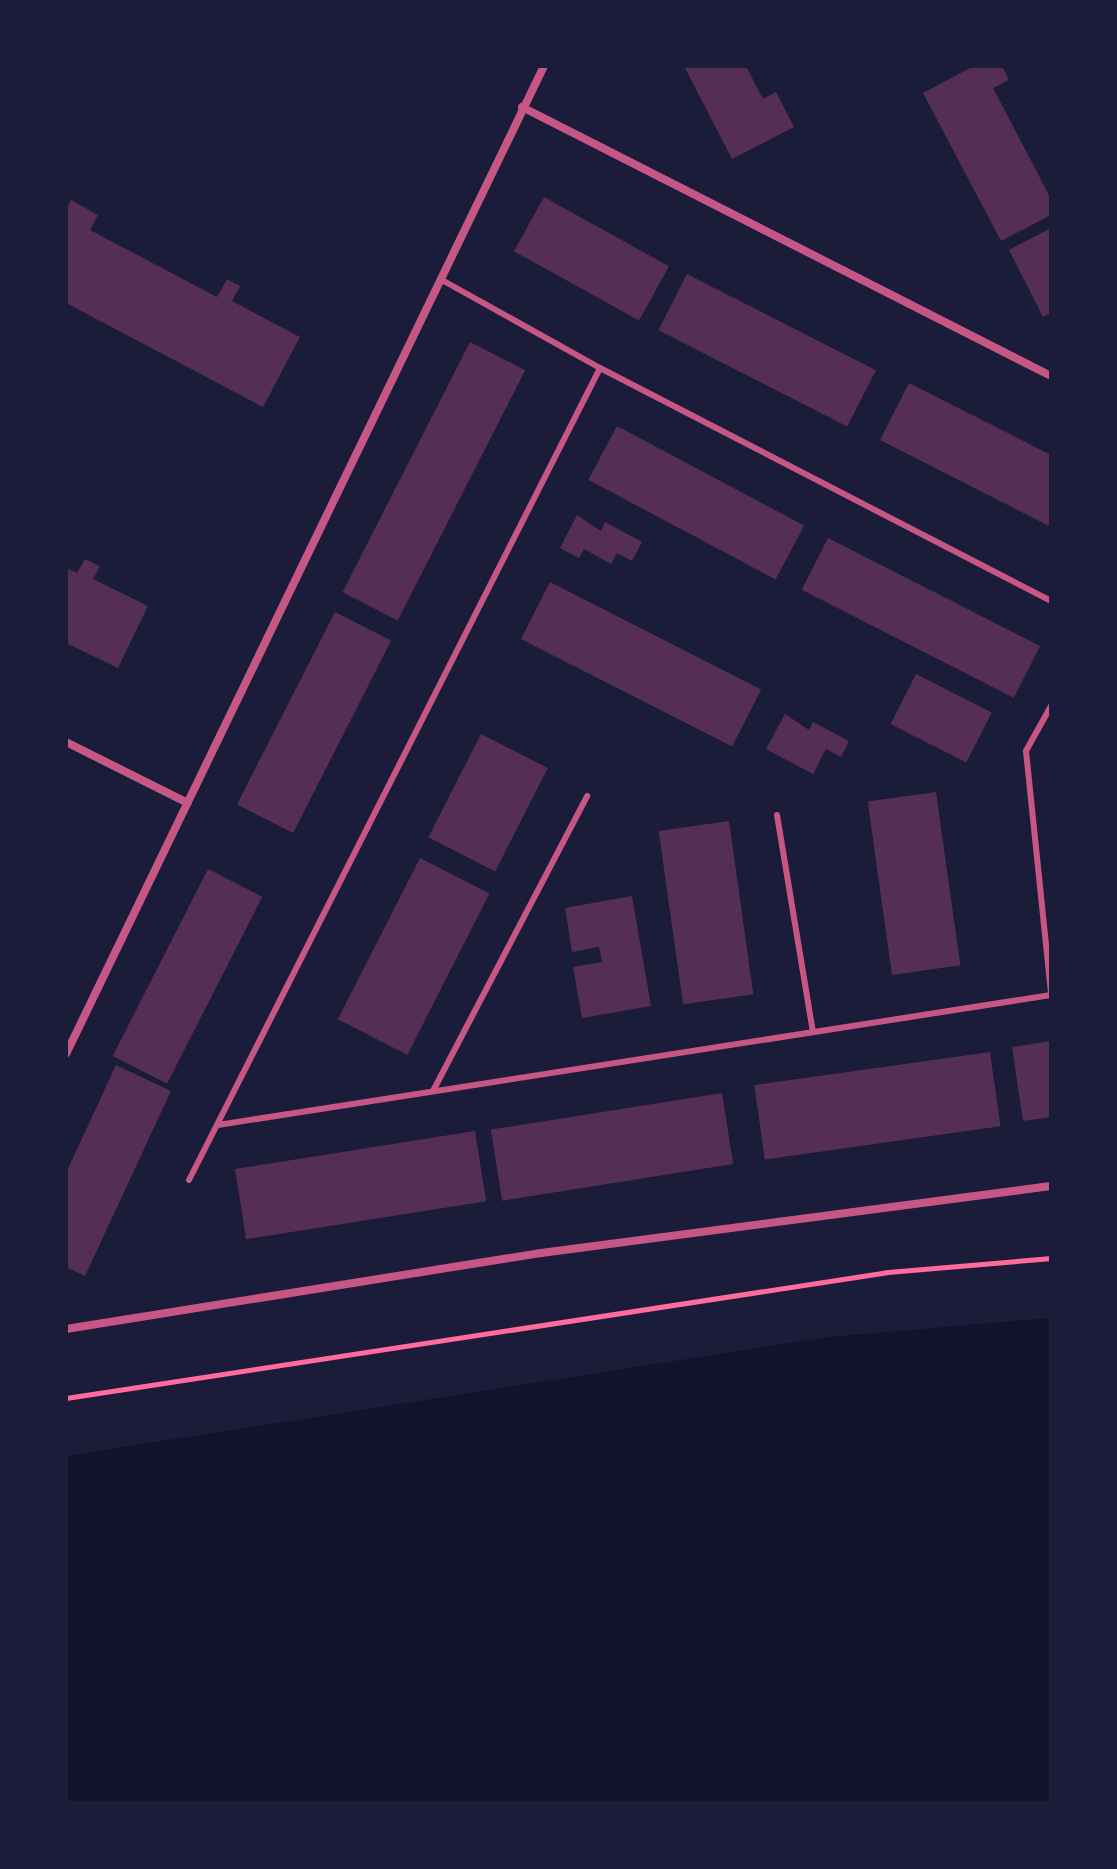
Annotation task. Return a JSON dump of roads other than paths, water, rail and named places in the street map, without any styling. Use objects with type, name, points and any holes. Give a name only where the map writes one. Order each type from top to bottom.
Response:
[{"type":"street","points":[[66,1054],[544,66]]},
{"type":"street","points":[[522,107],[1051,376]]},
{"type":"street","points":[[66,742],[188,803]]},
{"type":"street","points":[[66,1329],[541,1253],[1051,1186]]},
{"type":"lane","points":[[439,278],[600,368],[1051,601]]},
{"type":"lane","points":[[189,1180],[600,368]]},
{"type":"lane","points":[[218,1125],[1051,995],[1026,751],[1051,706]]},
{"type":"lane","points":[[433,1091],[587,796]]},
{"type":"lane","points":[[777,815],[813,1032]]}]
